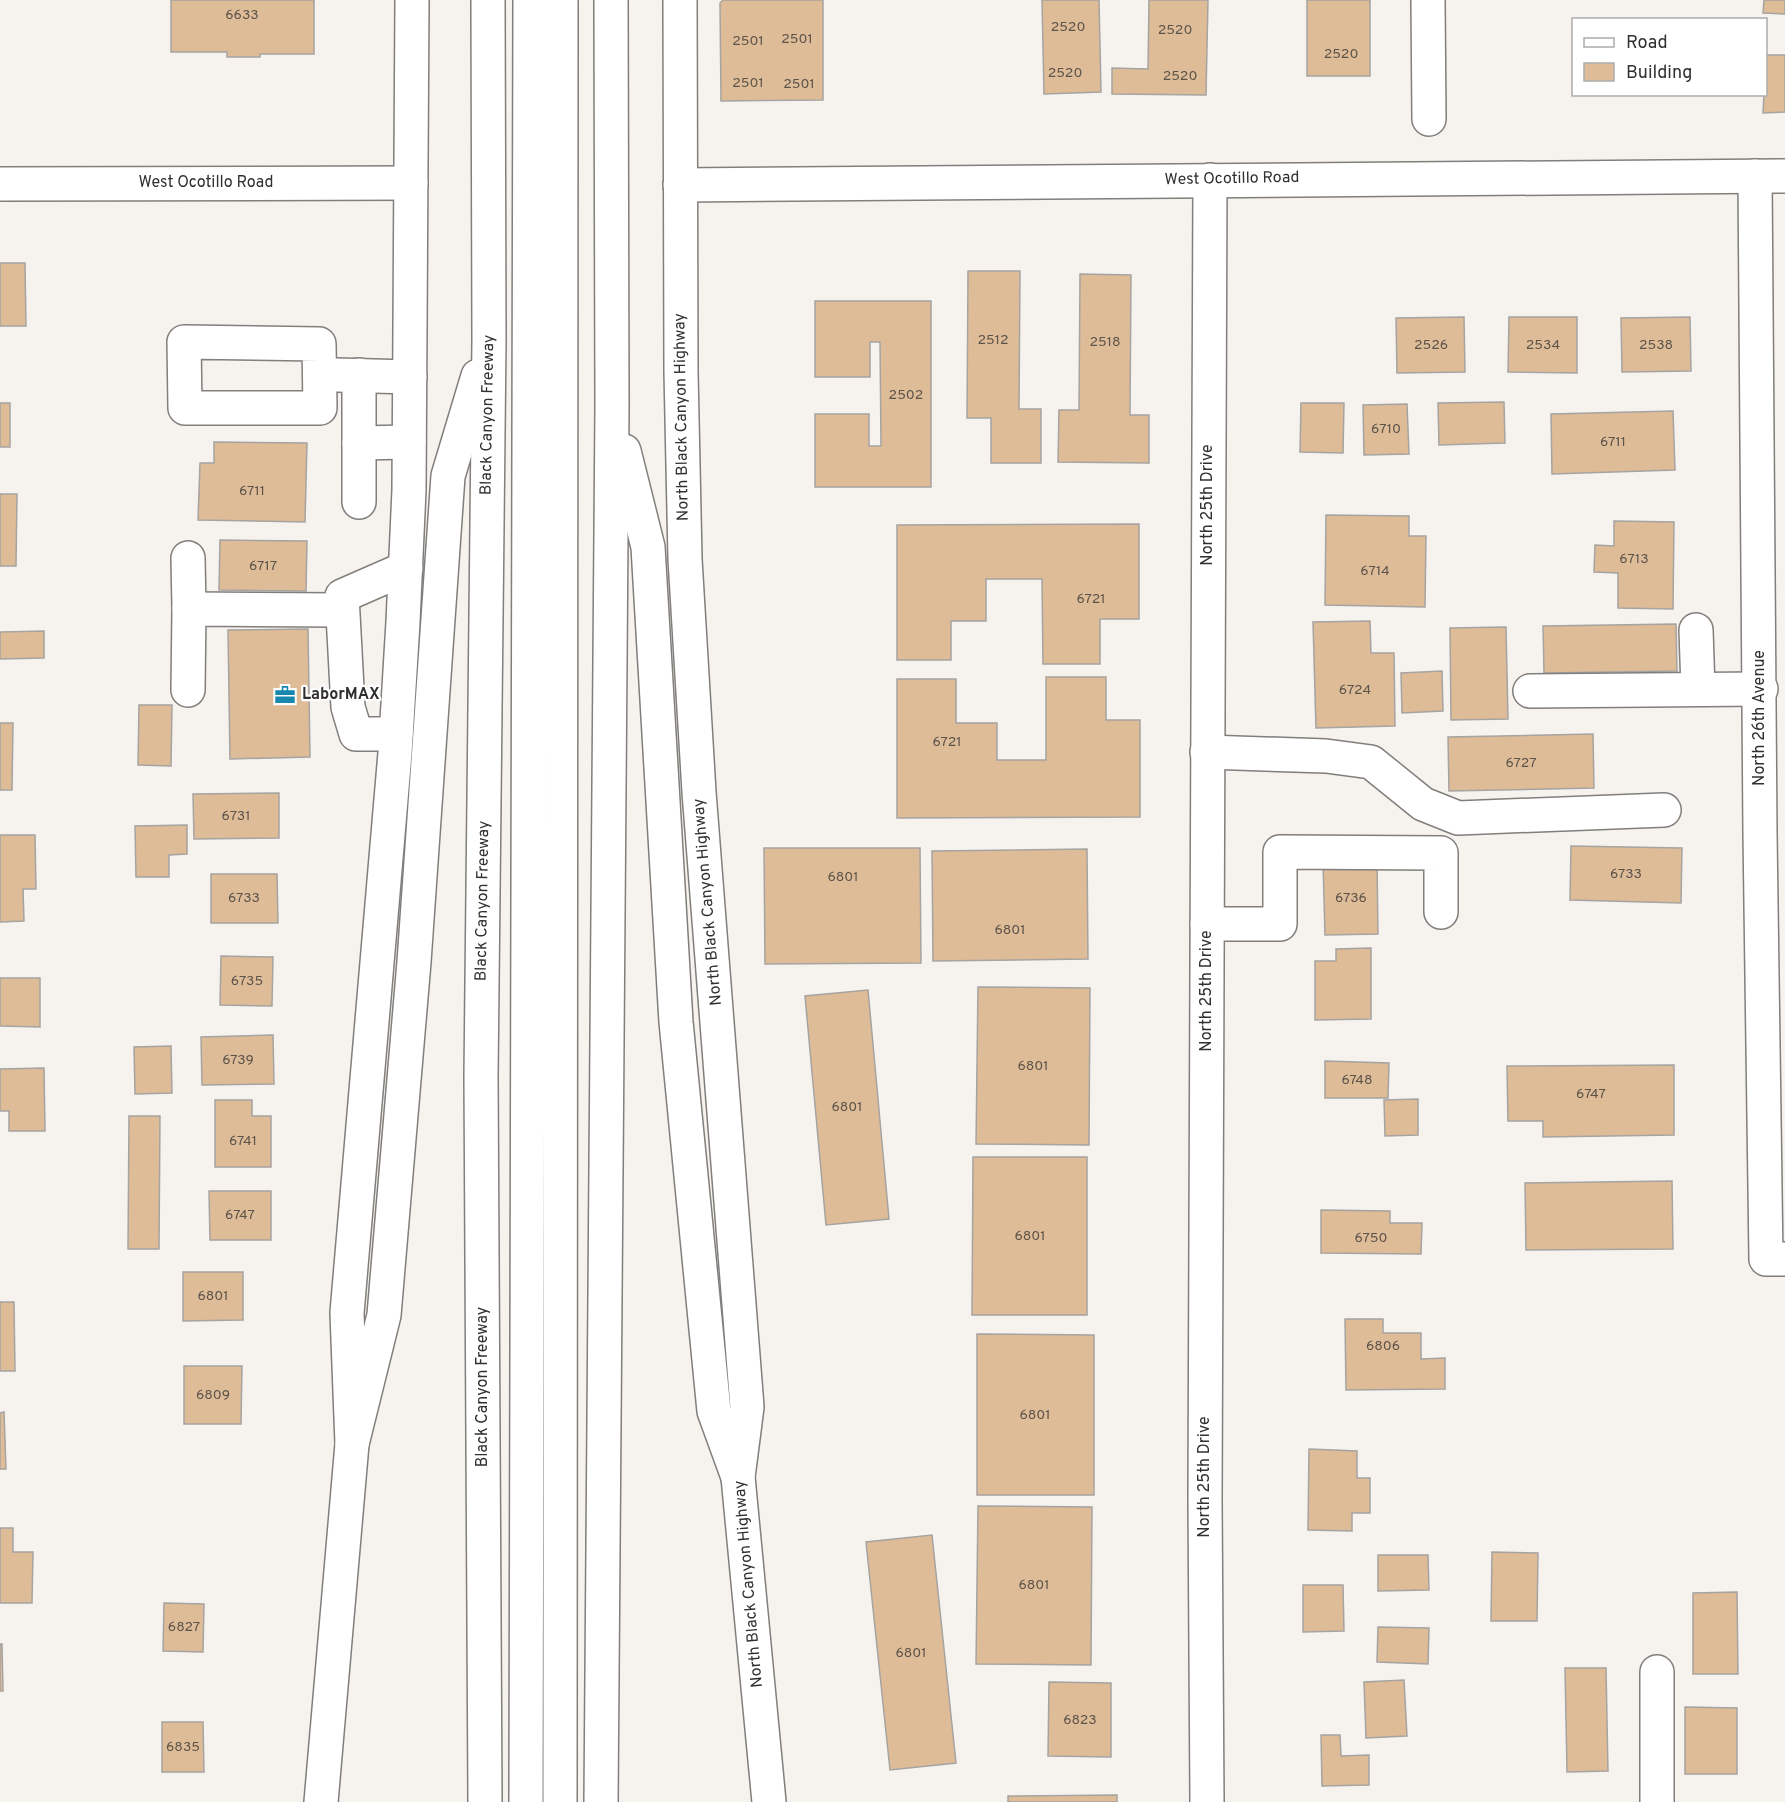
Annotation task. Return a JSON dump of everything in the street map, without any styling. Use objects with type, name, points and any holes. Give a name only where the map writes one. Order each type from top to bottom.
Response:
[{"type":"main road","points":[[321,1802],[352,1443],[346,1313],[396,734],[406,568],[410,376],[412,0]]},
{"type":"main road","name":"Black Canyon Freeway","points":[[485,1802],[481,1076],[489,340],[488,0]]},
{"type":"main road","points":[[526,1802],[530,0]]},
{"type":"main road","points":[[560,1802],[561,0]]},
{"type":"main road","points":[[601,1802],[612,407],[611,0]]},
{"type":"main road","name":"North Black Canyon Highway","points":[[680,0],[685,559],[699,792],[747,1407],[738,1477],[769,1802]]},
{"type":"main road","points":[[1428,0],[1429,119]]},
{"type":"main road","name":"West Ocotillo Road","points":[[680,184],[1770,176]]},
{"type":"main road","name":"North 26th Avenue","points":[[1770,176],[1772,611],[1761,689],[1772,833],[1776,1259]]},
{"type":"main road","name":"North 25th Drive","points":[[1207,1802],[1210,180]]},
{"type":"main road","name":"West Ocotillo Road","points":[[0,184],[411,183]]},
{"type":"main road","points":[[352,1443],[384,1315],[414,962],[448,476],[489,340]]},
{"type":"main road","points":[[320,375],[410,376]]},
{"type":"main road","points":[[359,375],[359,501]]},
{"type":"main road","points":[[612,407],[648,547],[676,1022],[699,1275],[714,1411],[738,1477]]},
{"type":"main road","points":[[359,443],[409,442]]},
{"type":"main road","points":[[188,558],[188,690]]},
{"type":"main road","points":[[396,734],[356,734],[348,707],[342,596],[406,568]]},
{"type":"main road","points":[[189,609],[342,610]]},
{"type":"main road","points":[[1696,630],[1698,689]]},
{"type":"main road","points":[[1530,690],[1761,689]]},
{"type":"main road","points":[[1208,752],[1326,756],[1371,762],[1423,804],[1458,819],[1664,810]]},
{"type":"main road","points":[[1207,924],[1280,924],[1280,852],[1441,853],[1441,912]]},
{"type":"main road","points":[[1657,1672],[1657,1802]]},
{"type":"building","points":[[171,0],[314,0],[314,54],[260,54],[260,57],[227,57],[227,52],[171,52]]},
{"type":"building","points":[[723,0],[823,0],[823,100],[721,101],[720,3]]},
{"type":"building","points":[[1042,0],[1099,0],[1101,92],[1044,94]]},
{"type":"building","points":[[1149,0],[1208,0],[1206,95],[1112,94],[1112,68],[1148,69]]},
{"type":"building","points":[[1307,0],[1370,0],[1370,76],[1307,76]]},
{"type":"building","points":[[1764,0],[1785,0],[1785,14],[1763,13]]},
{"type":"building","points":[[1767,55],[1785,55],[1785,112],[1763,113],[1764,96],[1767,96]]},
{"type":"building","points":[[0,263],[25,263],[26,326],[0,326]]},
{"type":"building","points":[[968,271],[1020,271],[1019,409],[1041,409],[1041,463],[991,463],[991,418],[967,418]]},
{"type":"building","points":[[1080,274],[1131,275],[1130,415],[1149,415],[1149,463],[1058,462],[1059,410],[1079,410]]},
{"type":"building","points":[[815,301],[931,301],[931,487],[815,487],[815,414],[869,414],[869,446],[881,446],[880,342],[870,342],[870,377],[815,377]]},
{"type":"building","points":[[1464,317],[1465,372],[1397,373],[1396,318]]},
{"type":"building","points":[[1509,317],[1577,317],[1577,373],[1508,372]]},
{"type":"building","points":[[1690,317],[1691,371],[1622,372],[1621,318]]},
{"type":"building","points":[[1504,402],[1505,443],[1439,445],[1438,403]]},
{"type":"building","points":[[0,403],[10,403],[10,447],[0,447]]},
{"type":"building","points":[[1301,403],[1344,403],[1343,453],[1300,452]]},
{"type":"building","points":[[1407,404],[1409,454],[1364,455],[1363,405]]},
{"type":"building","points":[[1673,411],[1675,470],[1552,474],[1551,414]]},
{"type":"building","points":[[214,442],[307,443],[305,522],[198,520],[200,463],[214,463]]},
{"type":"building","points":[[0,494],[17,494],[16,566],[0,566]]},
{"type":"building","points":[[1326,515],[1409,516],[1409,536],[1426,536],[1425,607],[1325,605]]},
{"type":"building","points":[[1614,521],[1674,522],[1673,609],[1618,608],[1618,573],[1594,572],[1595,545],[1614,546]]},
{"type":"building","points":[[1139,524],[1139,619],[1100,619],[1100,664],[1043,664],[1042,579],[986,579],[986,621],[951,621],[951,660],[897,660],[897,525]]},
{"type":"building","points":[[220,540],[307,541],[306,591],[219,590]]},
{"type":"building","points":[[1370,621],[1371,653],[1394,653],[1395,726],[1316,728],[1313,622]]},
{"type":"building","points":[[1676,624],[1677,671],[1544,673],[1543,626]]},
{"type":"building","points":[[1506,627],[1508,719],[1451,720],[1450,628]]},
{"type":"building","points":[[308,629],[310,757],[230,759],[228,630]]},
{"type":"building","points":[[44,631],[44,658],[0,659],[0,632]]},
{"type":"building","points":[[1442,671],[1443,711],[1402,713],[1401,673]]},
{"type":"building","points":[[1046,677],[1106,677],[1106,720],[1140,720],[1140,817],[897,818],[897,679],[956,679],[956,723],[997,723],[997,760],[1046,760]]},
{"type":"building","points":[[139,705],[172,705],[171,766],[138,765]]},
{"type":"building","points":[[0,723],[13,723],[12,790],[0,790]]},
{"type":"building","points":[[1593,734],[1594,788],[1449,791],[1448,737]]},
{"type":"building","points":[[279,793],[279,838],[194,839],[193,794]]},
{"type":"building","points":[[187,825],[187,854],[169,855],[169,877],[136,877],[135,826]]},
{"type":"building","points":[[0,835],[35,835],[36,889],[23,889],[24,921],[0,922]]},
{"type":"building","points":[[1571,846],[1682,848],[1681,903],[1570,900]]},
{"type":"building","points":[[764,848],[920,848],[921,963],[765,964]]},
{"type":"building","points":[[1087,849],[1088,959],[933,961],[932,851]]},
{"type":"building","points":[[1377,861],[1378,934],[1325,935],[1323,862]]},
{"type":"building","points":[[211,874],[277,874],[278,923],[211,923]]},
{"type":"building","points":[[1371,948],[1371,1019],[1315,1020],[1315,961],[1336,961],[1336,949]]},
{"type":"building","points":[[221,956],[273,957],[272,1006],[220,1005]]},
{"type":"building","points":[[0,978],[40,978],[40,1027],[0,1026]]},
{"type":"building","points":[[978,987],[1090,988],[1089,1145],[976,1144]]},
{"type":"building","points":[[868,990],[889,1219],[826,1225],[805,996]]},
{"type":"building","points":[[273,1035],[274,1084],[202,1085],[201,1037]]},
{"type":"building","points":[[171,1046],[172,1093],[135,1094],[134,1047]]},
{"type":"building","points":[[1325,1061],[1389,1063],[1388,1098],[1325,1098]]},
{"type":"building","points":[[1674,1065],[1674,1135],[1543,1137],[1543,1121],[1508,1121],[1507,1066]]},
{"type":"building","points":[[44,1068],[45,1131],[9,1131],[9,1111],[0,1111],[0,1069]]},
{"type":"building","points":[[1418,1099],[1418,1135],[1385,1136],[1384,1100]]},
{"type":"building","points":[[215,1100],[252,1100],[252,1116],[271,1116],[271,1167],[215,1167]]},
{"type":"building","points":[[129,1116],[160,1116],[159,1249],[128,1249]]},
{"type":"building","points":[[973,1157],[1087,1157],[1087,1315],[972,1315]]},
{"type":"building","points":[[1672,1181],[1673,1249],[1526,1250],[1525,1183]]},
{"type":"building","points":[[209,1191],[271,1191],[271,1240],[210,1240]]},
{"type":"building","points":[[1321,1210],[1390,1211],[1390,1223],[1422,1223],[1421,1254],[1321,1253]]},
{"type":"building","points":[[183,1272],[243,1272],[243,1320],[183,1321]]},
{"type":"building","points":[[0,1302],[14,1302],[15,1371],[0,1371]]},
{"type":"building","points":[[1345,1319],[1383,1319],[1383,1333],[1421,1333],[1421,1359],[1445,1358],[1445,1389],[1346,1390]]},
{"type":"building","points":[[977,1334],[1094,1335],[1094,1495],[977,1495]]},
{"type":"building","points":[[184,1366],[242,1366],[241,1424],[184,1424]]},
{"type":"building","points":[[4,1412],[6,1469],[0,1469],[0,1413]]},
{"type":"building","points":[[1309,1449],[1357,1451],[1357,1478],[1370,1478],[1370,1513],[1352,1513],[1352,1531],[1308,1530]]},
{"type":"building","points":[[978,1506],[1092,1507],[1091,1665],[976,1664]]},
{"type":"building","points":[[0,1528],[13,1528],[13,1552],[33,1552],[32,1603],[0,1603]]},
{"type":"building","points":[[932,1535],[956,1763],[890,1770],[866,1542]]},
{"type":"building","points":[[1492,1552],[1538,1553],[1537,1621],[1491,1621]]},
{"type":"building","points":[[1378,1555],[1428,1555],[1429,1590],[1378,1591]]},
{"type":"building","points":[[1303,1585],[1343,1585],[1344,1631],[1303,1632]]},
{"type":"building","points":[[1737,1592],[1738,1674],[1693,1674],[1693,1593]]},
{"type":"building","points":[[164,1603],[204,1604],[203,1652],[163,1651]]},
{"type":"building","points":[[1378,1627],[1429,1628],[1428,1664],[1377,1662]]},
{"type":"building","points":[[0,1644],[2,1644],[3,1691],[0,1691]]},
{"type":"building","points":[[1565,1668],[1606,1668],[1608,1771],[1567,1772]]},
{"type":"building","points":[[1404,1680],[1407,1736],[1366,1738],[1364,1682]]},
{"type":"building","points":[[1049,1682],[1111,1683],[1111,1757],[1048,1756]]},
{"type":"building","points":[[1685,1707],[1737,1708],[1737,1774],[1685,1774]]},
{"type":"building","points":[[162,1722],[203,1722],[204,1772],[162,1772]]},
{"type":"building","points":[[1321,1735],[1340,1735],[1341,1756],[1369,1755],[1369,1785],[1322,1786]]},
{"type":"building","points":[[1117,1795],[1117,1802],[1008,1802],[1008,1796]]},
{"type":"place","name":"LaborMAX","points":[[285,695]]}]
